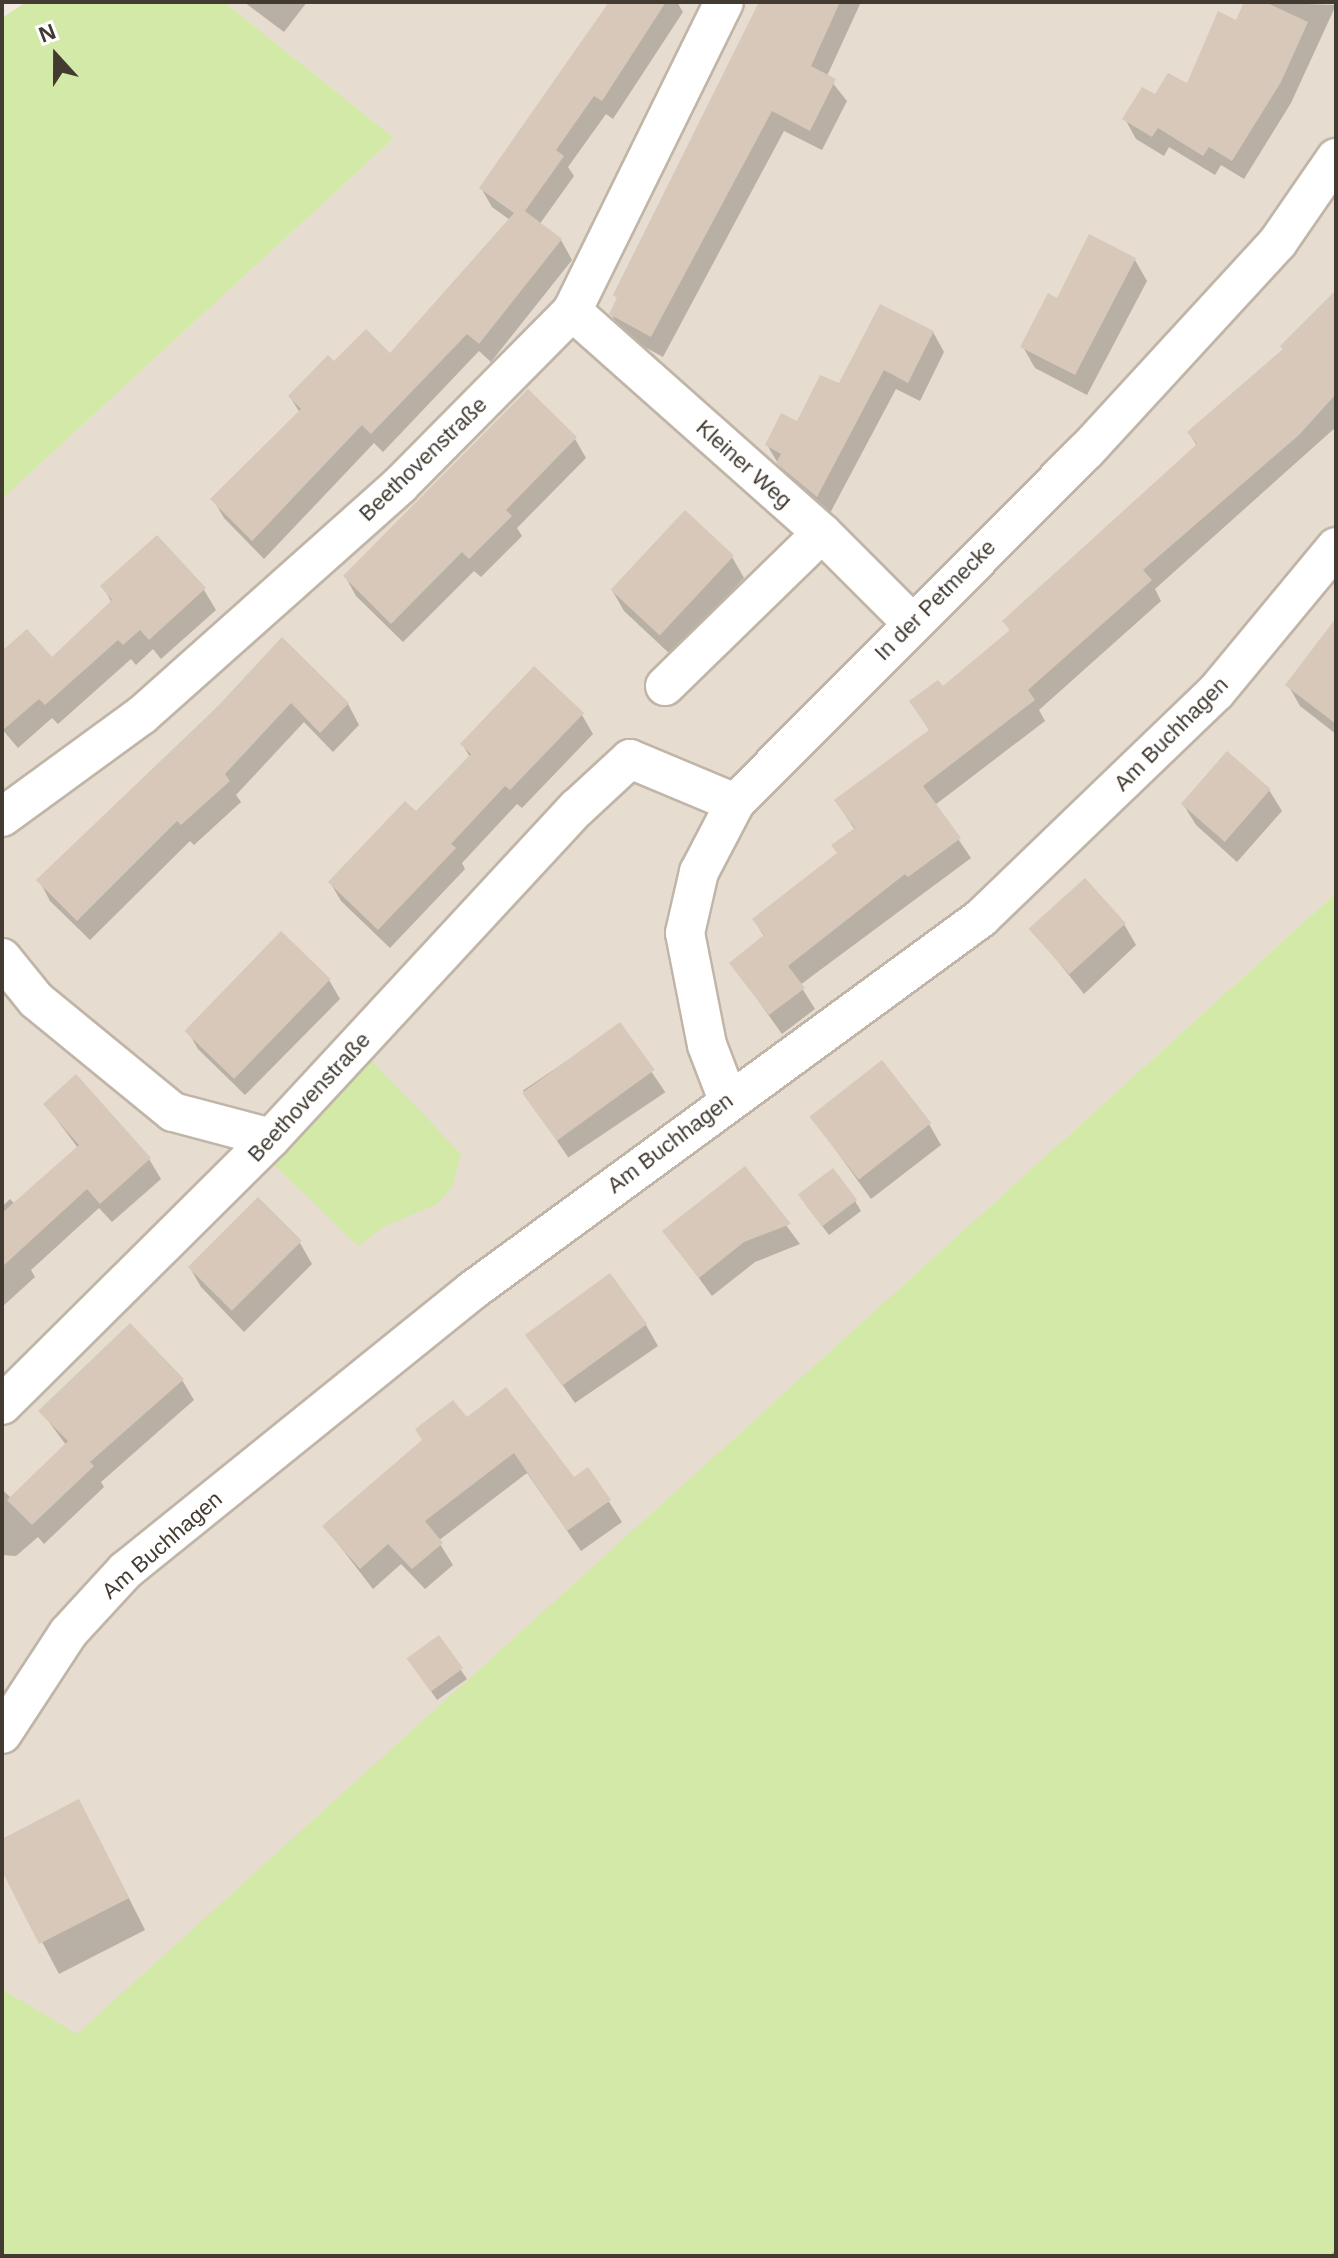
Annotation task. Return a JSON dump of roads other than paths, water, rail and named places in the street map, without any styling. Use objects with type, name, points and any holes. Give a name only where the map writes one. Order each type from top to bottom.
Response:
[{"type":"street","name":"Beethovenstraße","points":[[2,817],[165,694],[400,485],[572,311],[724,2]]},
{"type":"street","name":"In der Petmecke","points":[[728,1100],[704,1031],[685,933],[699,872],[735,803],[911,622],[1086,451],[1267,253],[1336,158]]},
{"type":"street","name":"Kleiner Weg","points":[[572,311],[822,533],[911,622]]},
{"type":"street","points":[[665,686],[822,533]]},
{"type":"street","name":"Am Buchhagen","points":[[2,1734],[68,1633],[126,1570],[473,1290],[728,1100],[981,918],[1216,692],[1336,547]]},
{"type":"street","name":"Beethovenstraße","points":[[2,1405],[271,1138],[577,808],[630,759],[735,803]]},
{"type":"street","points":[[2,958],[36,1000],[173,1112],[271,1138]]}]
